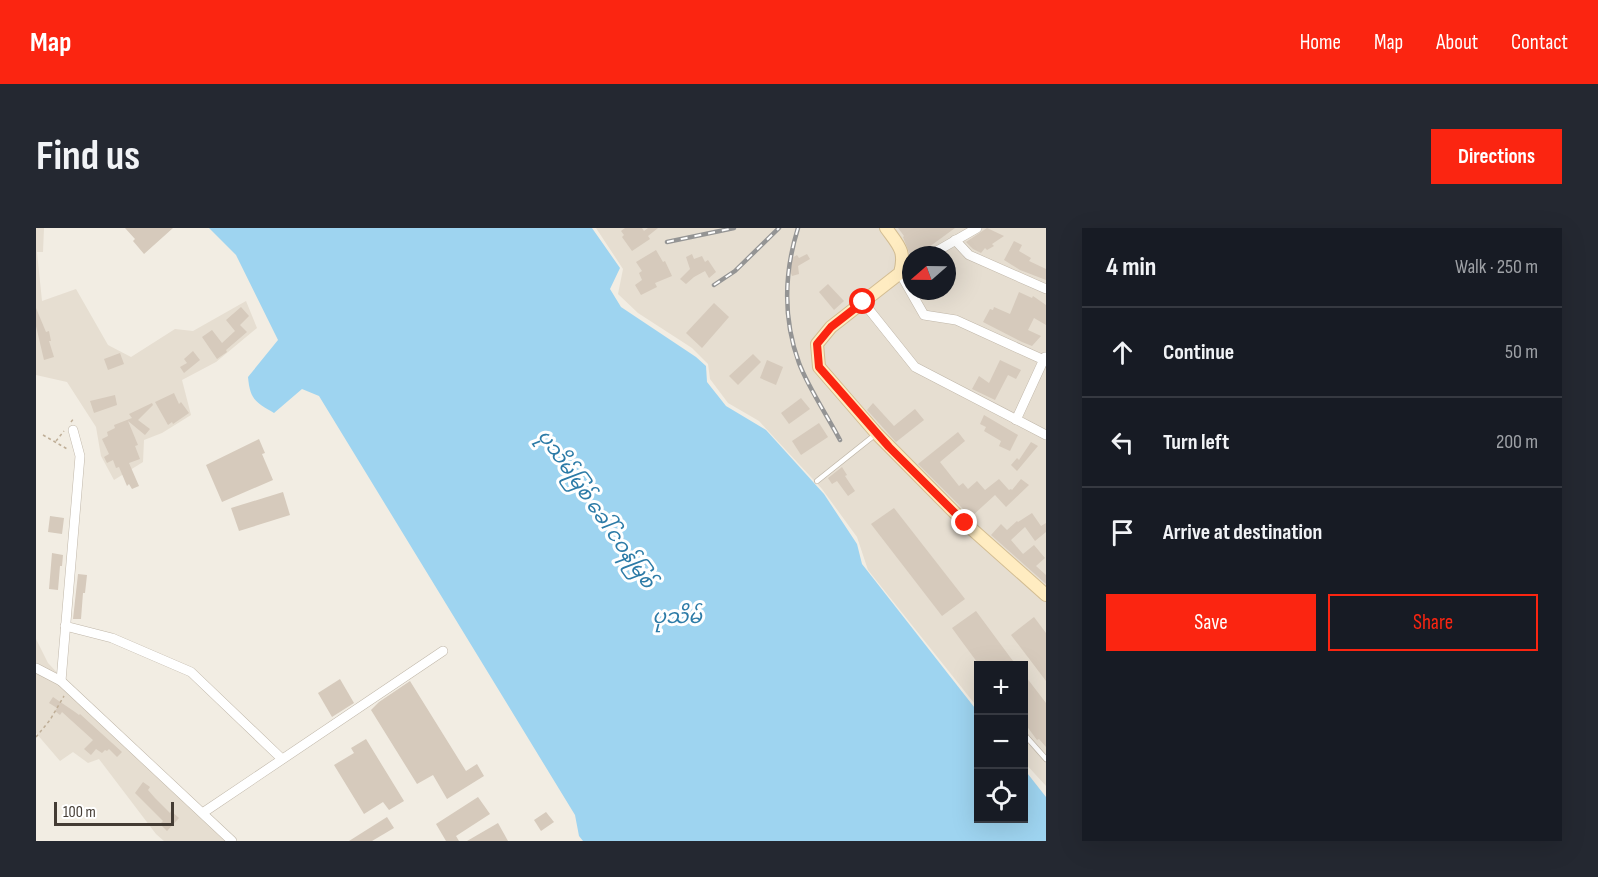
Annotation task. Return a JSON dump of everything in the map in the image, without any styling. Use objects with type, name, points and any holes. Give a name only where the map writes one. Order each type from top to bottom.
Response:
[{"type":"street","points":[[886,228],[899,245],[904,259],[900,273],[831,327],[817,344],[819,367],[877,434],[965,523],[1046,595]]},
{"type":"street","points":[[945,246],[977,228]]},
{"type":"street","points":[[955,240],[969,255],[1046,289]]},
{"type":"street","points":[[900,273],[924,315],[956,320],[1045,359],[1016,420]]},
{"type":"street","points":[[863,302],[915,367],[1046,435]]},
{"type":"street","points":[[64,685],[65,626],[80,456],[73,430]]},
{"type":"street","points":[[65,626],[112,638],[192,672],[282,759]]},
{"type":"street","points":[[204,812],[443,651]]},
{"type":"street","points":[[36,668],[64,685],[204,812],[232,841]]},
{"type":"lane","points":[[817,481],[877,434]]},
{"type":"lane","points":[[1028,739],[1046,759]]},
{"type":"path","points":[[43,435],[80,456]]},
{"type":"path","points":[[36,737],[50,720],[64,685]]},
{"type":"shaded area","points":[[36,228],[44,228],[43,252],[37,252],[42,301],[76,289],[108,345],[131,357],[175,329],[193,331],[246,301],[257,328],[216,362],[182,380],[191,415],[162,433],[144,440],[143,462],[114,480],[101,456],[96,427],[67,382],[36,375]]},
{"type":"shaded area","points":[[596,228],[1046,228],[1046,786],[1028,766],[1028,661],[974,661],[974,703],[868,570],[857,537],[822,489],[759,421],[728,403],[710,379],[708,364],[692,348],[638,313],[618,294],[623,269]]},
{"type":"shaded area","points":[[36,639],[48,663],[97,715],[228,841],[164,841],[156,834],[99,759],[88,763],[73,752],[60,761],[36,733]]},
{"type":"water","name":"ပုသိမ်","points":[[209,228],[592,228],[620,268],[610,289],[621,307],[706,366],[707,382],[726,406],[766,430],[824,494],[857,544],[862,564],[974,707],[974,823],[1028,823],[1028,774],[1046,797],[1046,841],[583,841],[579,836],[575,815],[319,396],[302,389],[274,413],[258,403],[252,395],[248,377],[278,340],[236,255]]},
{"type":"building","points":[[125,228],[173,228],[144,254]]},
{"type":"building","points":[[625,228],[642,228],[644,231],[648,228],[658,228],[648,236],[650,239],[632,251],[622,237],[624,235],[621,231]]},
{"type":"building","points":[[898,228],[955,228],[930,246],[906,246],[904,236]]},
{"type":"building","points":[[987,228],[1004,236],[992,244],[994,246],[987,250],[985,248],[981,253],[966,242]]},
{"type":"building","points":[[1014,241],[1022,245],[1019,251],[1031,258],[1029,261],[1046,269],[1046,280],[1020,270],[1004,260]]},
{"type":"building","points":[[656,250],[663,262],[665,261],[672,276],[655,283],[657,287],[641,295],[635,285],[642,280],[639,273],[642,271],[636,262]]},
{"type":"building","points":[[692,254],[694,259],[702,256],[705,262],[708,260],[716,272],[709,278],[705,271],[686,284],[680,279],[690,269],[686,257]]},
{"type":"building","points":[[807,254],[810,259],[798,266],[799,274],[792,276],[789,268],[790,259],[797,255],[799,258]]},
{"type":"building","points":[[828,284],[844,301],[834,310],[819,292]]},
{"type":"building","points":[[1019,292],[1032,298],[1033,296],[1046,305],[1046,325],[1034,318],[1028,330],[1041,336],[1032,346],[983,322],[990,309],[993,310],[994,307],[1010,314]]},
{"type":"building","points":[[714,303],[729,317],[702,348],[686,333]]},
{"type":"building","points":[[241,307],[249,316],[240,325],[247,332],[217,359],[202,337],[212,330],[222,343],[235,331],[226,320]]},
{"type":"building","points":[[36,308],[46,332],[49,331],[51,341],[49,341],[54,357],[44,360],[36,326]]},
{"type":"building","points":[[193,351],[200,360],[184,373],[180,367],[187,363],[184,359]]},
{"type":"building","points":[[120,353],[124,364],[108,370],[104,359]]},
{"type":"building","points":[[753,354],[761,362],[738,385],[729,376]]},
{"type":"building","points":[[767,360],[783,367],[776,385],[760,378]]},
{"type":"building","points":[[1000,360],[1021,370],[1016,379],[1008,375],[995,400],[972,389],[979,376],[989,383]]},
{"type":"building","points":[[174,393],[179,404],[181,402],[189,413],[168,425],[155,402]]},
{"type":"building","points":[[115,395],[117,405],[94,413],[90,401]]},
{"type":"building","points":[[801,398],[810,409],[789,424],[781,413]]},
{"type":"building","points":[[152,403],[153,405],[138,420],[150,429],[145,435],[128,421],[138,445],[135,446],[140,459],[129,463],[139,486],[132,489],[129,484],[127,486],[119,467],[116,468],[113,460],[107,463],[104,457],[109,454],[102,439],[108,436],[107,432],[115,428],[114,425],[132,418],[129,414]]},
{"type":"building","points":[[873,403],[894,426],[915,409],[924,420],[896,442],[867,410]]},
{"type":"building","points":[[984,415],[1018,435],[1010,451],[999,446],[1001,441],[984,431],[986,427],[980,424]]},
{"type":"building","points":[[819,423],[828,437],[801,455],[792,441]]},
{"type":"building","points":[[958,432],[965,441],[940,462],[959,486],[963,483],[968,489],[977,481],[985,490],[999,479],[1009,490],[1012,490],[1021,479],[1029,485],[1006,507],[995,495],[971,517],[918,464]]},
{"type":"building","points":[[259,439],[265,453],[262,454],[273,480],[222,502],[206,465]]},
{"type":"building","points":[[1031,442],[1038,446],[1017,471],[1011,465],[1017,458],[1019,460]]},
{"type":"building","points":[[842,467],[855,491],[848,496],[837,481],[832,484],[828,478]]},
{"type":"building","points":[[283,492],[290,515],[239,531],[231,508]]},
{"type":"building","points":[[894,508],[965,599],[942,616],[871,524]]},
{"type":"building","points":[[1032,513],[1041,526],[1046,523],[1046,532],[1035,541],[1025,527],[1011,540],[1023,554],[1034,545],[1045,558],[1036,566],[1046,575],[1046,584],[991,535],[1001,524],[1007,530],[1017,521]]},
{"type":"building","points":[[50,516],[64,518],[62,534],[48,532]]},
{"type":"building","points":[[52,553],[63,555],[58,590],[49,589]]},
{"type":"building","points":[[78,574],[87,575],[85,593],[83,593],[81,619],[73,619]]},
{"type":"building","points":[[976,611],[1013,661],[976,661],[952,628]]},
{"type":"building","points":[[1034,617],[1046,633],[1046,681],[1011,635]]},
{"type":"building","points":[[340,679],[354,703],[332,717],[318,693]]},
{"type":"building","points":[[1028,680],[1046,703],[1046,747],[1039,739],[1037,740],[1028,728]]},
{"type":"building","points":[[410,681],[466,771],[477,764],[484,776],[447,799],[433,775],[417,784],[371,710]]},
{"type":"building","points":[[53,697],[80,714],[122,752],[117,757],[109,749],[102,753],[96,749],[91,755],[84,749],[93,740],[62,712],[60,715],[55,711],[57,708],[49,703]]},
{"type":"building","points":[[366,739],[404,801],[389,810],[383,802],[364,814],[334,765],[354,753],[351,748]]},
{"type":"building","points":[[143,782],[150,787],[148,790],[170,813],[171,811],[179,818],[167,831],[160,824],[163,821],[135,793]]},
{"type":"building","points":[[478,797],[490,814],[456,836],[459,841],[446,841],[436,824]]},
{"type":"building","points":[[546,812],[554,822],[541,831],[534,820]]},
{"type":"building","points":[[387,817],[394,828],[372,841],[349,841]]},
{"type":"building","points":[[498,823],[508,841],[467,841]]},
{"type":"railway","points":[[667,242],[734,228]]},
{"type":"railway","points":[[714,285],[735,271],[779,228]]},
{"type":"railway","points":[[798,228],[788,279],[790,330],[803,372],[840,440]]},
{"type":"route","points":[[863,302],[831,327],[817,344],[819,367],[889,447],[965,523]]},
{"type":"water label","name":"ပုသိမ်မြစ် ခေါ် ငဝန်မြစ်","points":[[596,509]]}]
